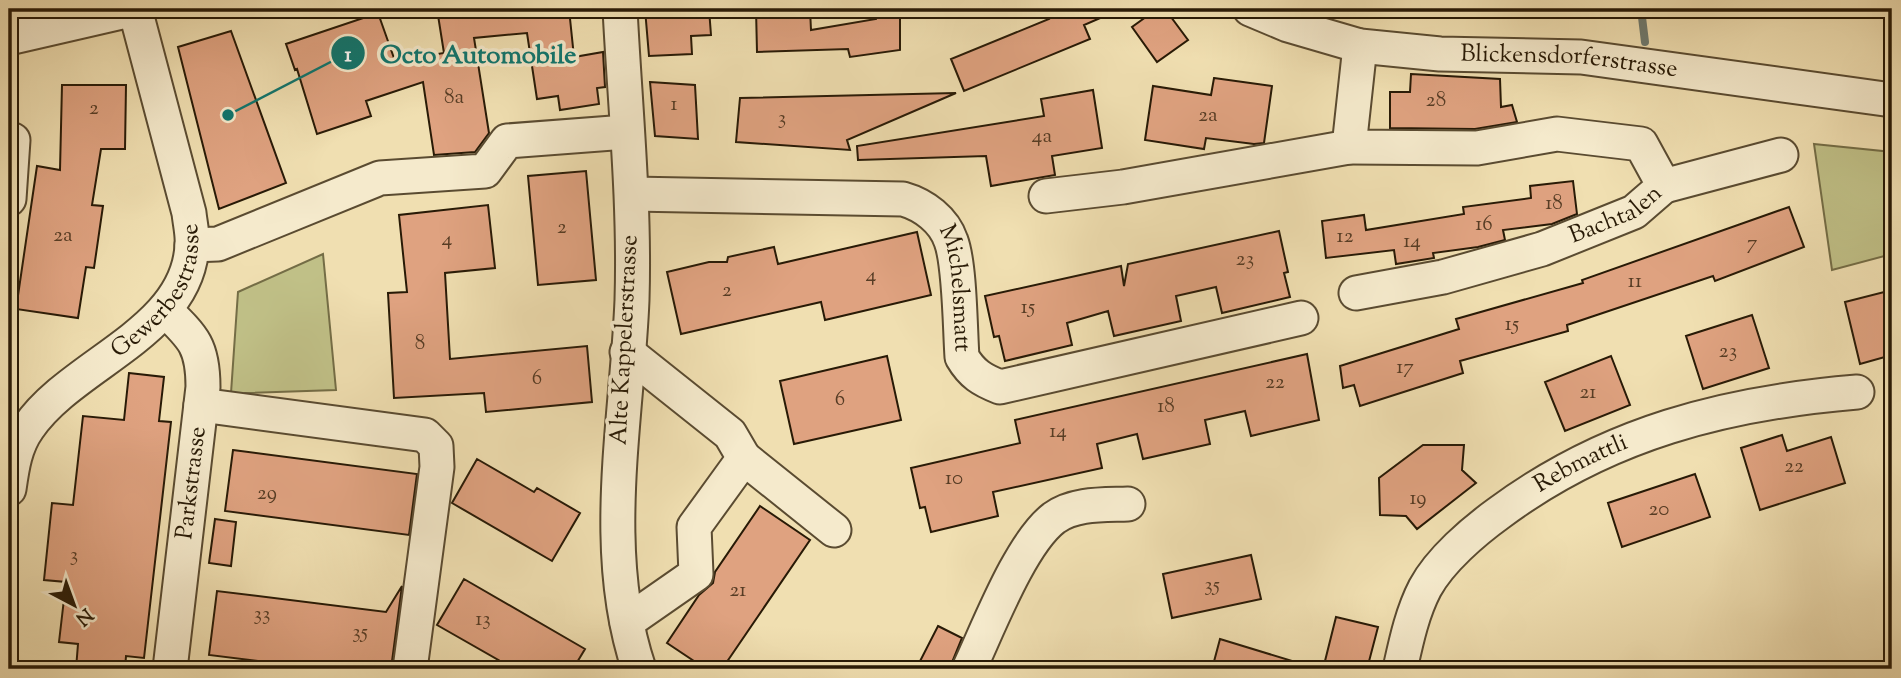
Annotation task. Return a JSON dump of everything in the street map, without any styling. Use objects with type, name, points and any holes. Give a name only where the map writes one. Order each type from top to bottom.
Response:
[{"type":"street","points":[[9,38],[135,9]]},
{"type":"street","name":"Gewerbestrasse","points":[[9,489],[17,423],[45,405],[166,311],[184,281],[192,245],[188,213],[135,9]]},
{"type":"street","name":"Alte Kappelerstrasse","points":[[620,9],[632,194],[632,301],[618,470],[619,545],[627,622],[639,669]]},
{"type":"street","name":"Blickensdorferstrasse","points":[[1250,9],[1288,25],[1360,47],[1440,54],[1581,57],[1892,100]]},
{"type":"street","points":[[1349,147],[1360,47]]},
{"type":"street","points":[[192,245],[218,244],[380,178],[485,171],[507,141],[626,132]]},
{"type":"street","name":"Bachtalen","points":[[1046,196],[1123,187],[1349,147],[1477,148],[1557,134],[1641,144],[1664,186],[1634,212],[1542,248],[1443,277],[1356,293]]},
{"type":"street","points":[[9,199],[12,140]]},
{"type":"street","points":[[1664,186],[1781,155]]},
{"type":"street","name":"Michelsmatt","points":[[632,194],[903,199],[919,204],[937,219],[951,241],[962,357],[970,370],[981,379],[1000,387],[1301,318]]},
{"type":"street","name":"Parkstrasse","points":[[166,311],[190,334],[203,356],[201,405],[170,669]]},
{"type":"street","points":[[627,352],[730,434],[744,458],[834,530]]},
{"type":"street","name":"Rebmattli","points":[[1400,669],[1407,636],[1426,587],[1470,534],[1536,485],[1618,443],[1706,414],[1792,397],[1857,392]]},
{"type":"street","points":[[201,405],[425,435],[436,446],[437,467],[410,669]]},
{"type":"street","points":[[627,622],[696,574],[694,527],[744,458]]},
{"type":"street","points":[[969,669],[1035,537],[1055,517],[1082,506],[1128,503]]},
{"type":"green space","points":[[1814,144],[1892,152],[1892,254],[1832,270]]},
{"type":"green space","points":[[323,254],[336,390],[245,393],[239,399],[231,393],[238,292]]},
{"type":"building","points":[[437,9],[569,9],[574,57],[603,52],[605,87],[597,88],[599,104],[560,110],[558,96],[537,99],[527,33],[474,38],[489,133],[475,152],[434,155],[423,82],[366,101],[371,116],[317,134],[297,69],[295,70],[286,44],[378,13],[395,61],[444,53]]},
{"type":"building","points":[[645,9],[709,9],[711,35],[691,36],[692,54],[649,56]]},
{"type":"building","points":[[756,9],[810,9],[811,30],[876,19],[876,9],[900,9],[900,50],[850,57],[848,49],[757,52]]},
{"type":"building","points":[[1045,9],[1121,9],[1084,25],[1090,39],[964,91],[951,59],[1049,19]]},
{"type":"building","points":[[1157,9],[1165,9],[1188,40],[1157,62],[1132,27]]},
{"type":"building","points":[[231,31],[286,183],[219,209],[178,47]]},
{"type":"building","points":[[1411,74],[1500,79],[1501,107],[1512,105],[1517,122],[1475,129],[1390,128],[1390,92],[1410,92]]},
{"type":"building","points":[[1214,78],[1272,86],[1264,143],[1206,138],[1204,149],[1145,140],[1153,86],[1211,95]]},
{"type":"building","points":[[650,82],[695,85],[698,139],[655,136]]},
{"type":"building","points":[[62,85],[126,85],[125,149],[101,149],[92,205],[103,206],[94,268],[86,267],[78,318],[16,309],[37,166],[60,170]]},
{"type":"building","points":[[1093,90],[1102,148],[1052,156],[1055,175],[991,186],[986,156],[858,160],[857,146],[1044,116],[1041,99]]},
{"type":"building","points":[[956,93],[847,140],[850,150],[736,142],[740,98]]},
{"type":"building","points":[[586,171],[596,280],[538,285],[528,176]]},
{"type":"building","points":[[1573,181],[1577,214],[1552,224],[1503,230],[1505,240],[1433,253],[1434,258],[1396,264],[1394,250],[1326,258],[1322,221],[1364,215],[1366,230],[1464,214],[1463,207],[1531,198],[1530,186]]},
{"type":"building","points":[[488,205],[495,268],[445,273],[450,359],[587,346],[592,402],[486,412],[484,393],[394,398],[388,293],[407,292],[399,215]]},
{"type":"building","points":[[1789,207],[1804,247],[1715,281],[1713,276],[1567,325],[1568,331],[1460,361],[1463,373],[1360,406],[1354,385],[1343,388],[1340,366],[1459,329],[1456,319],[1583,283],[1582,280]]},
{"type":"building","points":[[1279,231],[1288,272],[1284,273],[1290,297],[1222,313],[1216,287],[1176,296],[1181,321],[1114,336],[1108,311],[1067,323],[1072,345],[1005,361],[999,336],[994,337],[985,296],[1121,266],[1124,286],[1128,264]]},
{"type":"building","points":[[917,232],[931,295],[825,320],[821,302],[681,334],[667,272],[709,262],[727,262],[728,257],[774,247],[778,264]]},
{"type":"building","points":[[1892,290],[1892,355],[1860,364],[1845,302]]},
{"type":"building","points":[[1752,315],[1769,368],[1703,389],[1686,336]]},
{"type":"building","points":[[1307,354],[1319,420],[1251,436],[1245,411],[1205,420],[1210,444],[1143,459],[1137,434],[1097,444],[1102,468],[993,492],[998,516],[931,532],[925,507],[920,508],[911,468],[1020,443],[1015,420]]},
{"type":"building","points":[[887,356],[901,420],[794,444],[780,381]]},
{"type":"building","points":[[1611,356],[1630,405],[1565,431],[1545,382]]},
{"type":"building","points":[[129,373],[164,377],[159,421],[171,422],[144,658],[126,656],[125,669],[76,669],[78,644],[59,642],[66,582],[44,580],[52,503],[73,505],[83,416],[124,420]]},
{"type":"building","points":[[1782,435],[1787,451],[1831,437],[1845,483],[1760,510],[1741,448]]},
{"type":"building","points":[[1423,445],[1464,445],[1462,470],[1476,483],[1417,529],[1406,516],[1380,515],[1379,478]]},
{"type":"building","points":[[233,450],[417,474],[409,535],[225,511]]},
{"type":"building","points":[[477,459],[534,492],[537,488],[580,513],[552,561],[452,503]]},
{"type":"building","points":[[1695,474],[1710,517],[1622,547],[1608,503]]},
{"type":"building","points":[[760,506],[810,540],[722,669],[706,669],[667,643],[699,595],[713,583],[715,572]]},
{"type":"building","points":[[215,519],[236,522],[231,566],[209,563]]},
{"type":"building","points":[[1251,555],[1261,599],[1172,618],[1163,574]]},
{"type":"building","points":[[464,579],[585,649],[573,669],[514,669],[437,625]]},
{"type":"building","points":[[402,586],[391,669],[322,669],[209,655],[217,591],[386,612]]},
{"type":"building","points":[[1336,617],[1378,627],[1367,669],[1323,669]]},
{"type":"building","points":[[938,626],[962,638],[949,669],[916,669]]},
{"type":"building","points":[[1220,639],[1302,664],[1302,669],[1212,669]]},
{"type":"waterway","points":[[1641,9],[1645,42]]},
{"type":"place","name":"Octo Automobile","points":[[228,115]]}]
